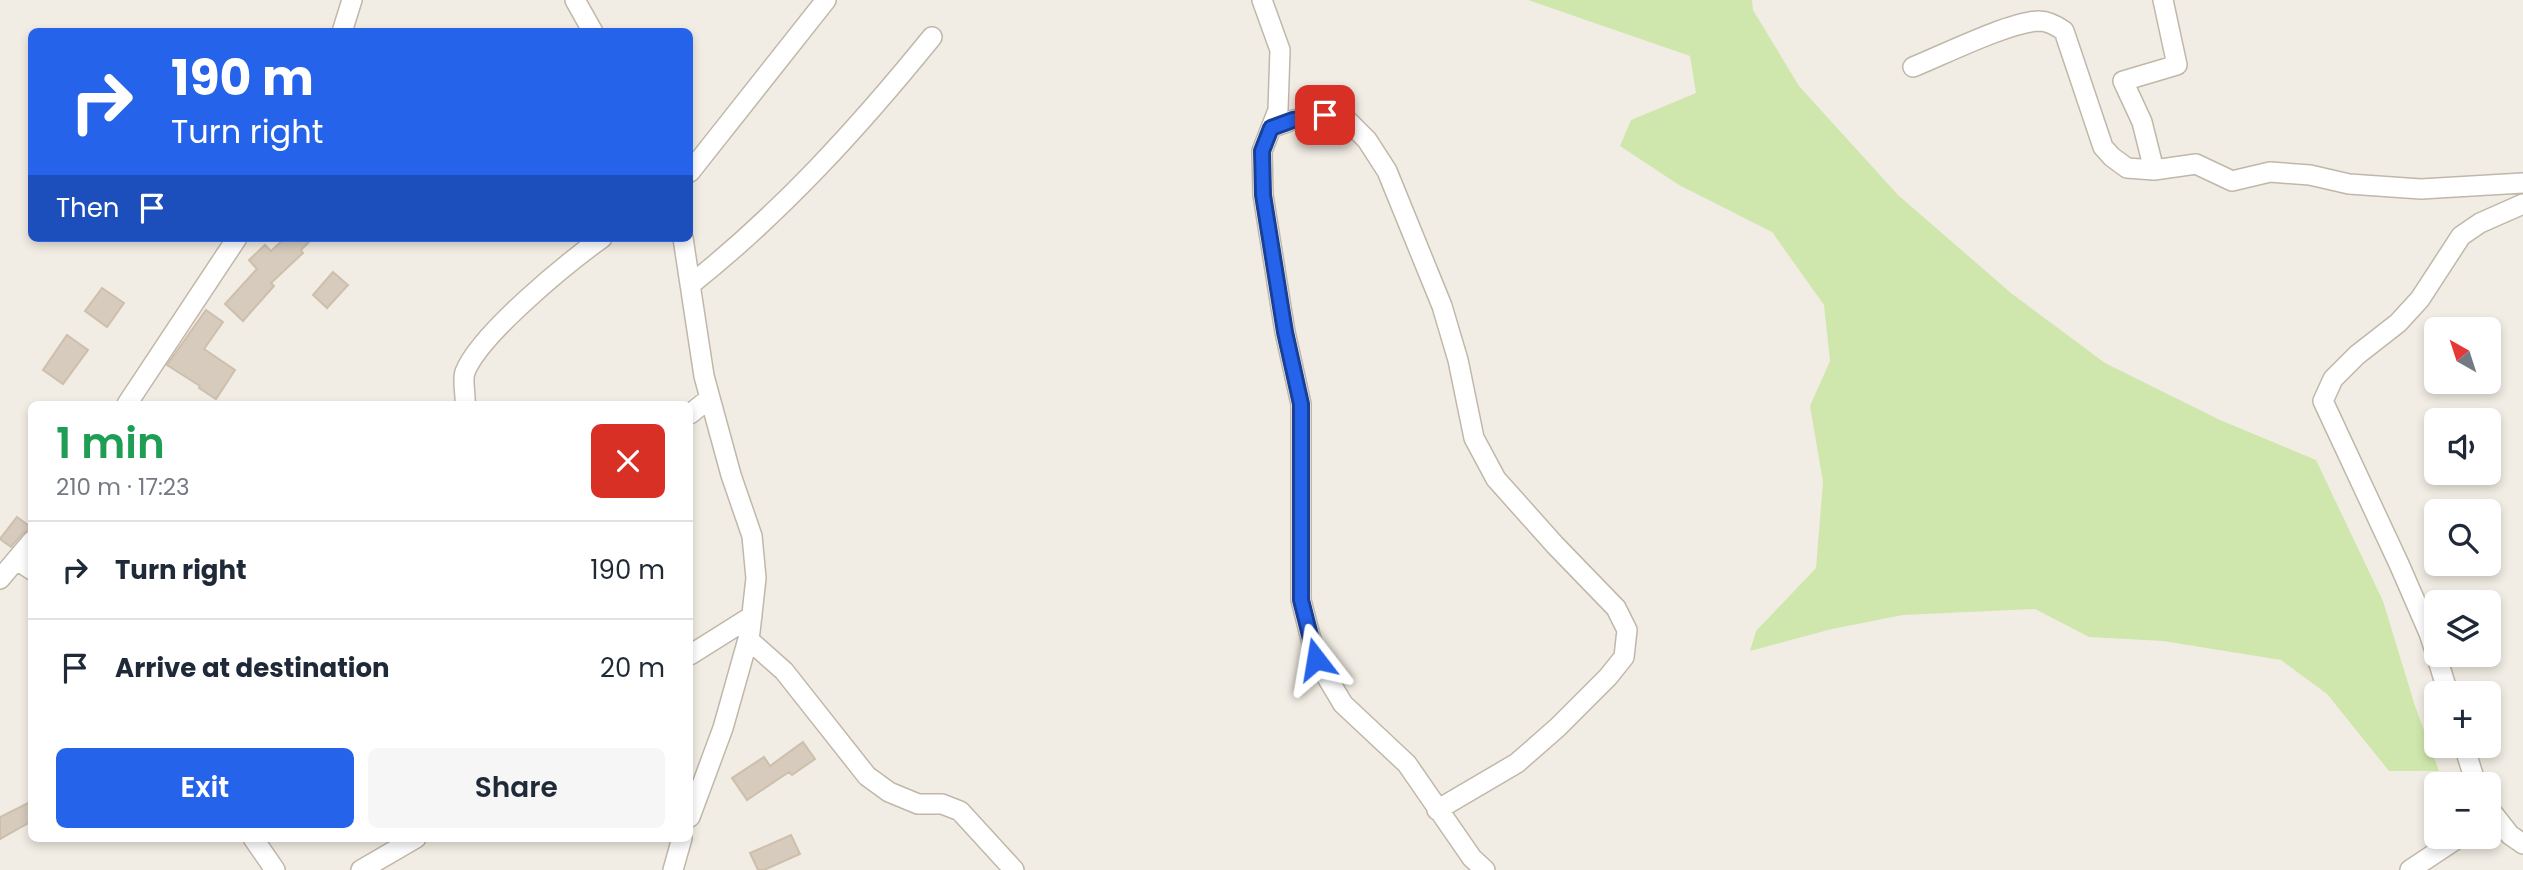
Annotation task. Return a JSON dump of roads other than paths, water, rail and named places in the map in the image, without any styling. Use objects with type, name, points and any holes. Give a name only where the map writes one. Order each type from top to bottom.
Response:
[{"type":"street","points":[[343,28],[352,0]]},
{"type":"street","points":[[575,0],[591,28]]},
{"type":"street","points":[[693,168],[826,0]]},
{"type":"street","points":[[1262,0],[1280,50],[1278,110],[1262,151],[1263,195],[1285,332],[1301,404],[1301,600],[1316,659],[1343,704],[1407,764],[1472,858],[1485,870]]},
{"type":"street","points":[[2154,170],[2142,122],[2123,81],[2177,65],[2163,0]]},
{"type":"street","points":[[1913,67],[2017,25],[2040,21],[2056,25],[2064,31],[2103,147],[2127,168],[2154,170],[2196,164],[2232,181],[2270,172],[2310,175],[2349,184],[2421,189],[2523,183]]},
{"type":"street","points":[[690,285],[720,261],[818,169],[887,93],[932,37]]},
{"type":"street","points":[[1271,128],[1293,120],[1325,115],[1346,120],[1367,140],[1387,170],[1441,306],[1458,360],[1474,438],[1496,479],[1616,608],[1627,630],[1624,657],[1558,727],[1517,763],[1437,810]]},
{"type":"street","points":[[2424,619],[2323,401],[2333,379],[2357,355],[2398,323],[2420,299],[2462,236],[2480,223],[2523,204]]},
{"type":"street","points":[[129,401],[234,242]]},
{"type":"street","points":[[465,401],[464,374],[475,354],[508,319],[597,242]]},
{"type":"street","points":[[684,242],[704,376],[731,474],[752,537],[755,578],[748,639],[723,727],[693,809]]},
{"type":"street","points":[[693,411],[710,397]]},
{"type":"street","points":[[0,579],[24,565]]},
{"type":"street","points":[[693,653],[752,616]]},
{"type":"street","points":[[748,639],[784,671],[867,776],[889,792],[918,804],[942,804],[960,811],[1014,870]]},
{"type":"street","points":[[2501,824],[2510,835],[2523,844]]},
{"type":"street","points":[[256,842],[275,870]]},
{"type":"street","points":[[361,870],[409,842]]},
{"type":"street","points":[[673,870],[681,842]]},
{"type":"street","points":[[2410,870],[2442,849]]}]
